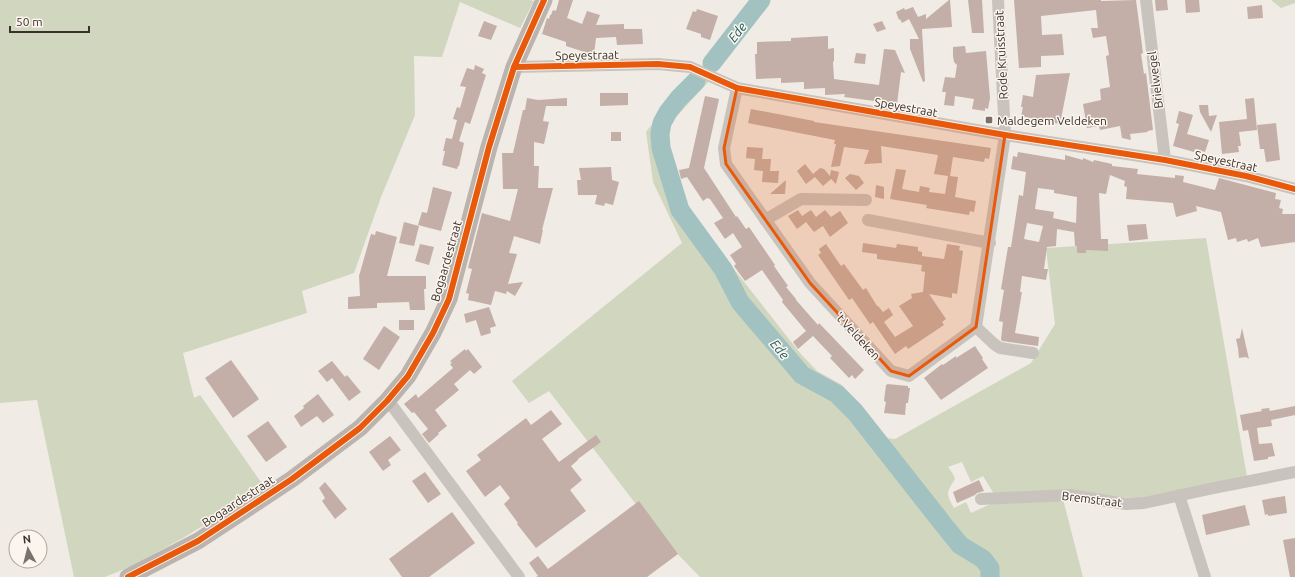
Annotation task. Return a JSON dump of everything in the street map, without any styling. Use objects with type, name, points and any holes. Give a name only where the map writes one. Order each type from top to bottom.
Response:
[{"type":"street","name":"Bogaardestraat","points":[[128,577],[198,541],[292,479],[360,428],[387,401],[408,376],[433,333],[449,299],[489,147],[514,67],[544,0]]},
{"type":"street","name":"Rode Kruisstraat","points":[[998,0],[1005,135]]},
{"type":"street","name":"Brielwegel","points":[[1146,0],[1165,160]]},
{"type":"street","name":"Speyestraat","points":[[514,67],[658,64],[690,67],[736,88],[1005,135],[1165,160],[1246,176],[1295,189]]},
{"type":"street","name":"'t Veldeken","points":[[736,88],[724,148],[726,164],[810,283],[891,371],[910,376],[976,327]]},
{"type":"street","points":[[1005,135],[990,243],[976,327],[1000,348],[1033,353]]},
{"type":"street","points":[[765,220],[801,199],[866,200]]},
{"type":"street","points":[[868,220],[990,243]]},
{"type":"street","points":[[387,401],[393,407],[519,577]]},
{"type":"street","name":"Bremstraat","points":[[981,499],[1070,495],[1126,504],[1144,503],[1295,472]]},
{"type":"street","points":[[1179,496],[1205,577]]},
{"type":"highlighted area","points":[[737,88],[1005,135],[976,327],[909,376],[891,371],[810,283],[726,164],[724,148]]},
{"type":"green space","points":[[0,0],[534,1],[520,28],[460,2],[442,57],[414,56],[415,115],[381,197],[354,273],[302,291],[307,313],[183,353],[194,398],[200,395],[265,488],[183,538],[132,566],[105,577],[74,577],[37,400],[0,403]]},
{"type":"green space","points":[[1271,0],[1295,0],[1295,3],[1281,8]]},
{"type":"green space","points":[[692,74],[709,81],[665,129],[687,204],[730,264],[800,353],[817,371],[842,385],[885,438],[895,439],[1031,363],[1055,324],[1046,248],[1206,238],[1247,477],[1140,498],[994,494],[983,476],[971,482],[962,462],[948,467],[955,479],[948,494],[951,503],[954,508],[966,502],[971,513],[995,502],[1063,499],[1083,577],[996,577],[995,566],[987,557],[971,547],[950,528],[912,480],[904,486],[942,533],[977,564],[984,577],[700,577],[662,538],[549,391],[529,403],[512,381],[682,243],[653,182],[646,132]]},
{"type":"building","points":[[559,0],[573,0],[567,18],[582,24],[587,11],[600,15],[596,25],[624,24],[624,29],[642,29],[643,44],[617,45],[616,37],[596,38],[594,55],[566,46],[566,42],[542,34],[547,18],[549,19],[553,10],[556,11]]},
{"type":"building","points":[[949,0],[952,27],[922,29],[925,81],[923,82],[910,49],[910,39],[919,39],[909,19],[902,23],[896,12],[904,8],[905,10],[913,7],[918,17],[926,14],[926,19]]},
{"type":"building","points":[[968,0],[982,0],[984,33],[972,33]]},
{"type":"building","points":[[1014,0],[1136,0],[1143,53],[1141,54],[1144,74],[1146,73],[1153,130],[1130,134],[1131,140],[1122,138],[1120,126],[1100,130],[1099,126],[1087,128],[1083,104],[1101,100],[1100,89],[1110,87],[1106,56],[1109,55],[1106,36],[1093,38],[1091,28],[1098,28],[1096,10],[1041,16],[1042,35],[1062,34],[1064,55],[1041,56],[1041,67],[1019,68]]},
{"type":"building","points":[[1155,0],[1167,0],[1168,10],[1156,11]]},
{"type":"building","points":[[1185,0],[1199,0],[1200,12],[1186,13]]},
{"type":"building","points":[[1262,5],[1263,18],[1248,19],[1247,7]]},
{"type":"building","points":[[697,9],[718,16],[710,40],[701,37],[701,34],[686,29],[693,11],[696,12]]},
{"type":"building","points":[[484,21],[497,26],[491,40],[478,36]]},
{"type":"building","points":[[882,21],[886,29],[877,32],[873,24]]},
{"type":"building","points":[[828,36],[828,49],[834,48],[834,79],[879,85],[884,49],[895,50],[905,73],[901,72],[897,104],[844,97],[845,94],[825,95],[825,88],[804,89],[804,82],[781,83],[781,78],[756,79],[755,54],[757,54],[757,42],[791,41],[791,38]]},
{"type":"building","points":[[965,46],[966,53],[986,51],[990,98],[988,109],[985,108],[985,111],[972,109],[974,99],[955,96],[954,106],[944,105],[946,92],[942,92],[945,77],[955,78],[957,65],[954,62],[953,47]]},
{"type":"building","points":[[856,53],[866,54],[865,64],[854,63]]},
{"type":"building","points":[[475,65],[484,69],[482,73],[486,75],[470,124],[465,122],[459,141],[464,143],[457,169],[442,165],[445,151],[443,151],[446,138],[452,139],[457,120],[453,119],[457,107],[460,108],[466,87],[460,86],[467,68],[474,70]]},
{"type":"building","points":[[1070,73],[1060,124],[1021,116],[1023,95],[1033,97],[1036,75]]},
{"type":"building","points":[[600,93],[628,93],[628,105],[600,106]]},
{"type":"building","points":[[705,96],[719,99],[704,168],[736,217],[737,216],[746,229],[749,227],[788,286],[786,287],[796,300],[818,325],[819,323],[864,370],[855,379],[852,375],[849,378],[830,358],[832,356],[813,336],[798,349],[793,342],[806,331],[782,302],[783,300],[762,270],[745,281],[734,266],[736,264],[730,255],[742,247],[733,233],[725,239],[714,223],[723,218],[710,199],[707,198],[703,201],[687,177],[681,179],[679,170],[689,168]]},
{"type":"building","points":[[527,98],[538,100],[567,98],[567,106],[546,106],[543,121],[549,122],[544,144],[534,142],[534,166],[539,166],[538,188],[553,188],[542,230],[540,244],[514,236],[509,253],[517,254],[508,284],[523,282],[515,296],[507,291],[506,294],[495,291],[491,305],[468,300],[469,294],[466,293],[472,269],[468,268],[482,213],[510,221],[518,189],[503,189],[502,153],[513,153]]},
{"type":"building","points":[[1254,98],[1257,130],[1239,132],[1241,146],[1238,146],[1239,152],[1222,154],[1219,122],[1247,119],[1245,99]]},
{"type":"building","points":[[1199,105],[1208,105],[1209,116],[1217,115],[1211,132],[1200,112]]},
{"type":"building","points":[[751,109],[814,122],[991,148],[989,159],[985,158],[984,162],[953,157],[950,176],[958,177],[955,197],[976,201],[974,212],[970,211],[969,215],[926,208],[927,205],[890,199],[896,169],[906,170],[902,189],[919,192],[920,186],[930,188],[929,192],[945,194],[948,176],[934,174],[938,155],[881,146],[882,163],[864,164],[869,150],[844,147],[840,166],[831,167],[836,144],[834,144],[835,140],[748,123]]},
{"type":"building","points":[[1179,111],[1193,115],[1187,134],[1209,140],[1205,152],[1195,149],[1194,152],[1173,146],[1179,124],[1176,123]]},
{"type":"building","points":[[1276,123],[1280,160],[1266,162],[1264,149],[1260,149],[1257,125]]},
{"type":"building","points":[[611,132],[621,132],[621,141],[611,141]]},
{"type":"building","points":[[747,147],[763,148],[762,159],[771,159],[770,171],[779,171],[778,183],[762,182],[763,171],[754,170],[755,159],[746,158]]},
{"type":"building","points":[[1018,152],[1065,160],[1065,155],[1083,160],[1083,158],[1093,162],[1094,160],[1112,164],[1112,166],[1138,169],[1137,174],[1175,178],[1175,175],[1184,176],[1183,182],[1215,190],[1219,178],[1276,193],[1275,199],[1281,200],[1279,208],[1283,209],[1282,214],[1295,214],[1295,242],[1261,247],[1258,238],[1248,242],[1247,239],[1237,242],[1236,238],[1228,240],[1221,212],[1196,206],[1197,211],[1176,217],[1173,203],[1126,199],[1127,187],[1124,186],[1125,181],[1110,175],[1106,194],[1099,193],[1101,239],[1108,239],[1108,251],[1086,250],[1086,253],[1077,253],[1074,232],[1057,229],[1056,246],[1047,247],[1044,269],[1048,269],[1046,280],[1022,276],[1020,292],[1022,292],[1015,333],[1039,337],[1038,346],[1002,341],[1003,322],[999,321],[1004,290],[1001,289],[1008,247],[1011,247],[1019,195],[1023,196],[1026,172],[1011,169],[1013,156],[1017,157]],"holes":[[[1038,188],[1054,190],[1054,193],[1077,197],[1076,223],[1053,218],[1054,212],[1035,209]],[[1027,223],[1043,226],[1039,242],[1024,239]]]},
{"type":"building","points":[[805,164],[813,174],[820,168],[824,169],[830,176],[831,170],[839,172],[836,184],[831,179],[823,186],[815,177],[806,184],[797,171]]},
{"type":"building","points":[[611,167],[612,180],[619,182],[613,205],[605,203],[604,206],[595,204],[597,195],[578,195],[577,180],[581,180],[579,168]]},
{"type":"building","points":[[850,174],[859,176],[864,183],[856,190],[845,178]]},
{"type":"building","points":[[786,180],[785,194],[770,194]]},
{"type":"building","points":[[876,185],[884,187],[884,199],[875,197]]},
{"type":"building","points":[[433,187],[452,192],[441,231],[418,225],[422,212],[427,213]]},
{"type":"building","points":[[798,210],[802,216],[811,210],[816,217],[825,210],[831,217],[840,211],[848,223],[830,237],[823,226],[814,232],[806,222],[797,229],[788,216]]},
{"type":"building","points":[[404,222],[419,226],[414,246],[399,243]]},
{"type":"building","points":[[1146,224],[1148,239],[1129,241],[1127,225]]},
{"type":"building","points":[[376,231],[397,237],[387,276],[426,276],[426,289],[424,289],[425,310],[410,310],[409,302],[377,303],[377,308],[348,309],[348,297],[360,296],[359,276],[371,234],[375,235]]},
{"type":"building","points":[[863,243],[896,248],[897,244],[918,247],[918,251],[922,252],[922,256],[944,259],[947,244],[960,246],[959,250],[963,251],[957,294],[952,293],[952,298],[929,294],[946,319],[942,322],[944,325],[908,349],[906,346],[895,354],[873,322],[870,324],[852,298],[849,300],[818,255],[821,253],[819,249],[826,244],[841,266],[844,264],[863,290],[866,288],[877,306],[883,312],[889,308],[893,315],[884,322],[895,337],[913,326],[899,306],[912,298],[911,294],[923,292],[925,272],[921,271],[922,265],[877,259],[877,254],[862,252]]},
{"type":"building","points":[[420,244],[434,247],[429,265],[415,261]]},
{"type":"building","points":[[489,307],[496,326],[490,328],[491,333],[481,336],[476,320],[466,323],[464,314]]},
{"type":"building","points":[[399,320],[414,320],[414,330],[399,330]]},
{"type":"building","points":[[384,326],[400,337],[379,370],[363,359]]},
{"type":"building","points":[[1242,328],[1249,359],[1246,357],[1239,358],[1236,339],[1240,338]]},
{"type":"building","points":[[975,346],[988,368],[941,400],[924,378],[942,364],[943,365],[956,356],[956,358]]},
{"type":"building","points":[[465,349],[466,351],[468,349],[482,367],[474,374],[470,370],[454,384],[459,390],[435,410],[447,426],[429,443],[422,434],[428,429],[414,412],[412,413],[404,404],[416,394],[418,398],[453,368],[450,361]]},
{"type":"building","points":[[231,360],[259,399],[233,418],[205,378]]},
{"type":"building","points":[[332,361],[345,377],[347,375],[361,392],[349,401],[332,378],[327,382],[318,371]]},
{"type":"building","points":[[887,384],[908,386],[908,388],[910,388],[908,403],[906,403],[905,415],[884,413],[886,402],[884,401]]},
{"type":"building","points":[[318,394],[334,415],[323,423],[317,416],[301,427],[294,416],[304,408],[303,406]]},
{"type":"building","points":[[1295,406],[1295,415],[1271,420],[1272,426],[1257,428],[1259,444],[1272,443],[1275,456],[1268,457],[1268,459],[1254,461],[1248,430],[1243,431],[1240,415],[1262,411],[1261,409],[1269,408],[1270,411]]},
{"type":"building","points":[[551,410],[562,424],[542,439],[559,462],[596,435],[601,442],[571,466],[582,480],[570,490],[586,511],[536,548],[517,524],[518,523],[504,504],[510,498],[500,485],[485,497],[466,471],[481,460],[477,455],[526,418],[531,425]]},
{"type":"building","points":[[268,421],[287,447],[266,462],[247,436]]},
{"type":"building","points":[[390,436],[401,450],[388,460],[391,465],[383,471],[369,452]]},
{"type":"building","points":[[425,472],[441,494],[428,503],[412,481]]},
{"type":"building","points":[[979,480],[984,491],[957,503],[953,492]]},
{"type":"building","points":[[325,482],[347,509],[335,519],[322,501],[325,498],[319,488]]},
{"type":"building","points":[[1285,496],[1287,513],[1268,516],[1268,514],[1265,515],[1262,500]]},
{"type":"building","points":[[639,501],[678,554],[647,577],[536,577],[538,576],[529,563],[538,556],[548,569]]},
{"type":"building","points":[[1245,505],[1250,525],[1206,535],[1202,515]]},
{"type":"building","points":[[452,512],[475,543],[429,577],[402,577],[389,559]]},
{"type":"building","points":[[1295,538],[1295,577],[1290,577],[1283,540]]},
{"type":"waterway","name":"Ede","points":[[712,63],[761,0]]},
{"type":"waterway","name":"Ede","points":[[696,81],[679,98],[668,112],[662,123],[660,134],[661,148],[680,210],[723,269],[740,302],[802,375],[837,394],[855,412],[960,545],[983,559],[990,568],[990,577]]},
{"type":"cycle path","points":[[128,577],[198,541],[292,479],[360,428],[387,401],[408,376],[433,333],[449,299],[489,147],[514,67],[544,0]]},
{"type":"cycle path","points":[[514,67],[658,64],[690,67],[737,88],[1005,135],[1165,160],[1246,176],[1295,189]]},
{"type":"place","name":"Maldegem Veldeken","points":[[989,120]]}]
